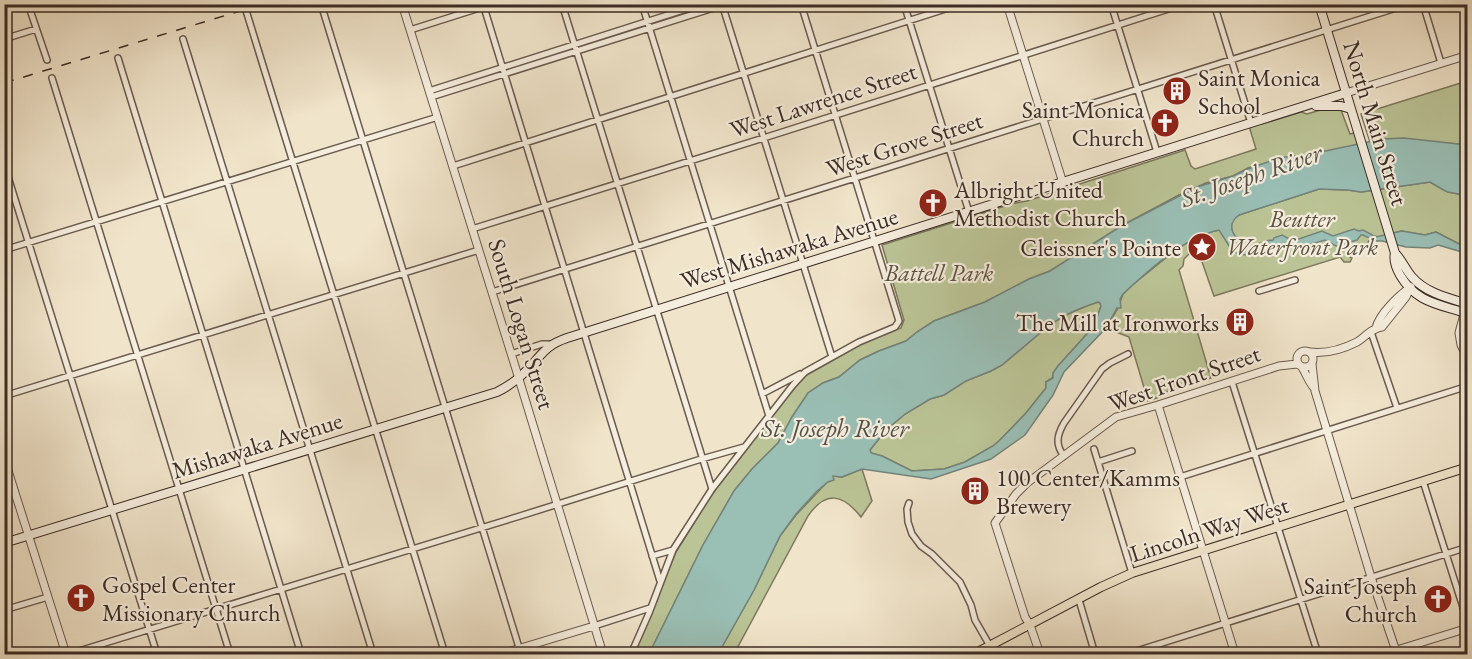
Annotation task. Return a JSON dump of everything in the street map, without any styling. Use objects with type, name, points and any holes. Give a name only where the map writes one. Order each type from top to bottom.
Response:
[{"type":"main road","name":"North Main Street","points":[[1318,4],[1395,251],[1416,281],[1436,294],[1467,303]]},
{"type":"main road","name":"West Mishawaka Avenue","points":[[519,379],[540,354],[553,344],[1346,93]]},
{"type":"main road","points":[[1306,106],[1341,106],[1351,109]]},
{"type":"main road","name":"North Main Street","points":[[1395,251],[1394,258],[1398,272],[1422,299],[1465,313]]},
{"type":"main road","name":"Mishawaka Avenue","points":[[4,543],[497,392],[519,379]]},
{"type":"main road","name":"Lincoln Way West","points":[[978,654],[1132,573],[1467,467]]},
{"type":"street","points":[[28,4],[47,60]]},
{"type":"street","points":[[244,4],[445,654]]},
{"type":"street","points":[[321,4],[520,652]]},
{"type":"street","name":"South Logan Street","points":[[402,4],[603,654]]},
{"type":"street","points":[[410,30],[492,4]]},
{"type":"street","points":[[562,4],[712,489]]},
{"type":"street","points":[[642,4],[769,416]]},
{"type":"street","points":[[649,25],[702,4]]},
{"type":"street","points":[[762,394],[868,338],[895,327],[899,321],[801,4]]},
{"type":"street","points":[[904,4],[969,212]]},
{"type":"street","points":[[453,166],[961,4]]},
{"type":"street","points":[[1007,4],[1063,183]]},
{"type":"street","points":[[1111,4],[1157,152]]},
{"type":"street","name":"West Lawrence Street","points":[[472,229],[1184,4]]},
{"type":"street","points":[[1214,4],[1251,123]]},
{"type":"street","name":"West Grove Street","points":[[492,292],[1409,4]]},
{"type":"street","points":[[1423,4],[1441,63]]},
{"type":"street","points":[[430,94],[649,25],[723,5],[832,357]]},
{"type":"street","points":[[483,6],[660,581]]},
{"type":"street","points":[[4,39],[36,29]]},
{"type":"street","points":[[183,39],[373,654]]},
{"type":"street","points":[[1346,93],[1467,55]]},
{"type":"street","points":[[118,58],[302,654]]},
{"type":"street","points":[[52,78],[230,654]]},
{"type":"street","points":[[4,250],[438,117]]},
{"type":"street","points":[[4,164],[157,654]]},
{"type":"street","points":[[4,396],[479,250]]},
{"type":"street","points":[[1259,291],[1295,280]]},
{"type":"street","points":[[1314,388],[1297,361],[1297,356],[1306,350],[1310,352],[1330,351],[1358,342],[1382,327],[1416,281]]},
{"type":"street","name":"North Main Street","points":[[1467,303],[1459,333],[1461,345],[1467,357]]},
{"type":"street","points":[[1374,330],[1397,408]]},
{"type":"street","name":"North Main Street","points":[[1467,342],[1467,357]]},
{"type":"street","name":"West Mishawaka Avenue","points":[[511,354],[542,344],[553,344]]},
{"type":"street","points":[[1300,365],[1305,367],[1330,351]]},
{"type":"street","points":[[1310,352],[1313,357],[1314,388],[1371,577],[1397,653]]},
{"type":"street","points":[[1064,456],[1058,445],[1060,430],[1064,423],[1102,369],[1128,354]]},
{"type":"street","name":"West Front Street","points":[[1030,625],[1025,617],[995,523],[1021,488],[1116,417],[1232,382],[1279,366],[1297,356]]},
{"type":"street","name":"West Front Street","points":[[1279,366],[1300,365]]},
{"type":"street","points":[[631,654],[673,550],[712,489],[805,372]]},
{"type":"street","points":[[1232,382],[1318,654]]},
{"type":"street","points":[[1180,477],[1467,386]]},
{"type":"street","points":[[1158,405],[1235,654]]},
{"type":"street","points":[[4,458],[67,654],[744,447]]},
{"type":"street","points":[[1094,449],[1132,573]]},
{"type":"street","points":[[1098,462],[1132,451]]},
{"type":"street","points":[[1423,481],[1467,623]]},
{"type":"street","points":[[909,503],[908,522],[912,534],[921,546],[960,582],[975,620],[990,646]]},
{"type":"street","points":[[1127,654],[1467,547]]},
{"type":"street","points":[[652,556],[673,550]]},
{"type":"street","points":[[4,610],[48,597]]},
{"type":"street","points":[[1079,600],[1095,654]]},
{"type":"street","points":[[501,654],[520,652],[651,608]]},
{"type":"street","points":[[1030,625],[1040,654]]},
{"type":"street","points":[[1384,654],[1397,653],[1467,628]]},
{"type":"green space","points":[[1467,81],[1467,145],[1382,139],[1370,142],[1361,114]]},
{"type":"green space","name":"Battell Park","points":[[1324,109],[1341,110],[1350,134],[1358,132],[1362,145],[1292,156],[1248,168],[1233,176],[1206,183],[1179,195],[1123,225],[1050,271],[1029,279],[985,302],[934,321],[906,341],[860,360],[839,377],[823,383],[808,393],[778,443],[734,491],[703,545],[649,654],[634,654],[676,552],[712,494],[787,397],[805,376],[867,341],[901,328],[904,320],[882,245],[1185,150],[1191,166],[1195,169],[1256,149],[1249,126],[1301,112],[1307,114]]},
{"type":"green space","name":"Beutter Waterfront Park","points":[[1430,182],[1446,191],[1467,198],[1467,248],[1436,232],[1425,235],[1401,231],[1381,237],[1372,236],[1367,244],[1353,250],[1350,262],[1344,262],[1340,257],[1214,296],[1201,259],[1197,254],[1189,254],[1179,270],[1211,378],[1166,392],[1148,401],[1129,337],[1106,328],[1123,294],[1178,248],[1193,239],[1219,230],[1239,215],[1319,189],[1361,192]]},
{"type":"green space","points":[[1098,302],[1101,306],[1094,326],[1058,366],[1053,377],[1046,382],[1046,388],[1026,413],[993,446],[965,462],[944,469],[912,471],[871,453],[870,450],[886,430],[905,414],[930,399],[944,395],[965,381],[1002,365],[1047,326],[1071,312]]},
{"type":"green space","points":[[862,469],[872,501],[861,517],[848,503],[841,500],[834,498],[821,502],[808,516],[734,654],[718,654],[754,590],[780,536],[796,515],[833,476],[842,477]]},
{"type":"water","name":"St. Joseph River","points":[[1404,138],[1467,145],[1467,198],[1446,191],[1430,182],[1361,192],[1319,189],[1239,215],[1232,224],[1235,236],[1247,247],[1263,244],[1265,241],[1282,235],[1293,241],[1322,231],[1333,236],[1354,229],[1363,230],[1376,237],[1402,231],[1425,235],[1436,232],[1467,248],[1467,256],[1462,252],[1438,245],[1430,248],[1406,247],[1376,241],[1363,235],[1357,240],[1336,246],[1325,240],[1295,249],[1285,243],[1263,248],[1247,255],[1238,254],[1231,249],[1219,230],[1192,240],[1167,256],[1123,294],[1120,299],[1121,308],[1117,308],[1106,328],[1064,372],[1053,395],[1025,435],[991,459],[931,479],[862,469],[842,477],[833,476],[834,480],[816,492],[780,536],[754,590],[718,654],[649,654],[703,545],[734,491],[778,443],[808,393],[823,383],[839,377],[860,360],[906,341],[934,321],[985,302],[1029,279],[1050,271],[1123,225],[1197,187],[1279,158],[1302,156],[1382,139]],"holes":[[[1100,303],[1094,326],[1058,366],[1053,373],[1053,378],[1046,382],[1046,388],[1026,413],[993,446],[965,462],[944,469],[912,471],[871,453],[870,450],[886,430],[905,414],[930,399],[944,395],[966,381],[1002,365],[1045,327],[1066,315]]]},
{"type":"railway","points":[[4,83],[263,4]]},
{"type":"place","name":"Saint Monica School","points":[[1177,91]]},
{"type":"place","name":"Saint Monica Church","points":[[1165,123]]},
{"type":"place","name":"Albright United Methodist Church","points":[[933,203]]},
{"type":"place","name":"Gleissner's Pointe","points":[[1202,247]]},
{"type":"place","name":"The Mill at Ironworks","points":[[1240,322]]},
{"type":"place","name":"100 Center/Kamms Brewery","points":[[975,491]]},
{"type":"place","name":"Gospel Center Missionary Church","points":[[81,598]]},
{"type":"place","name":"Saint Joseph Church","points":[[1438,599]]}]
